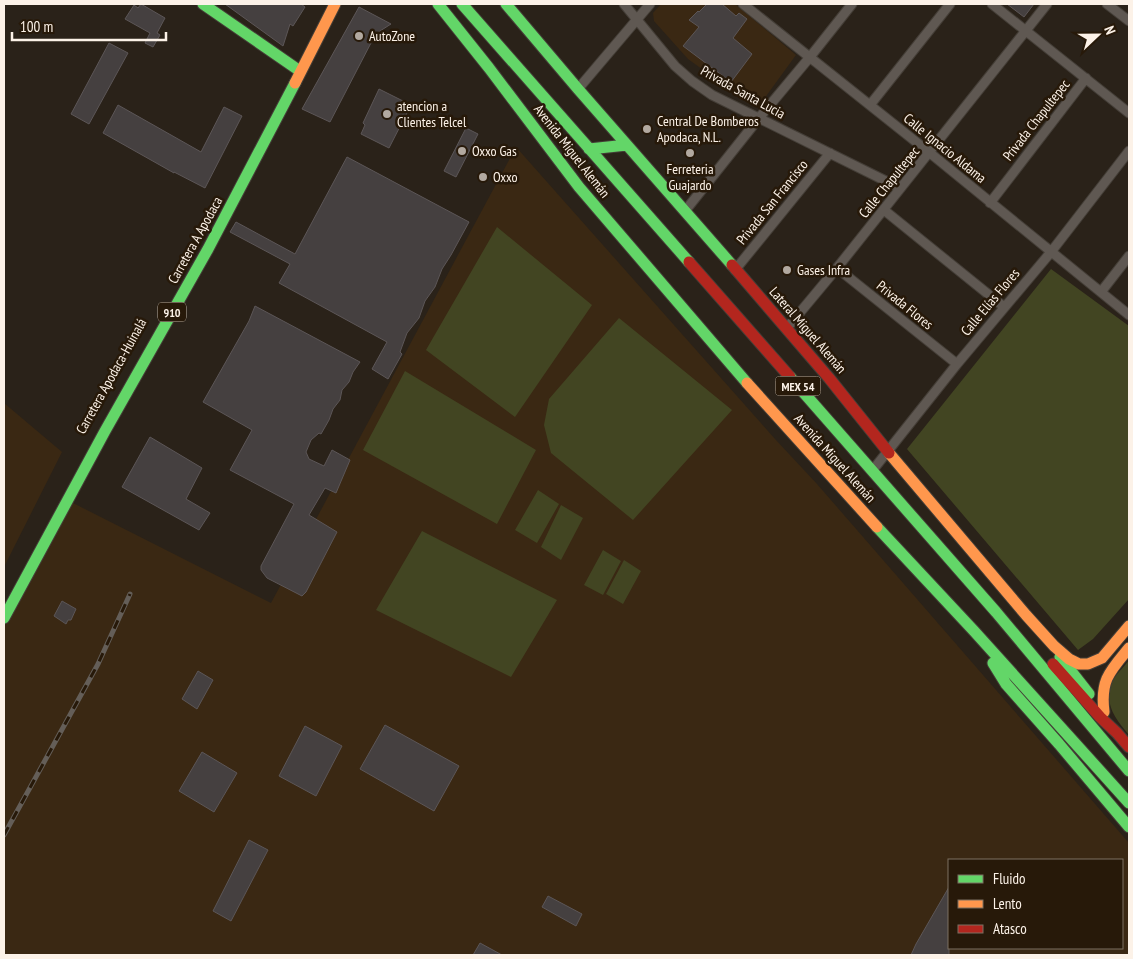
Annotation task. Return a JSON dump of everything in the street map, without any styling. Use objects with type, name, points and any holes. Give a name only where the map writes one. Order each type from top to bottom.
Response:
[{"type":"main road","points":[[203,4],[297,68]]},
{"type":"main road","name":"Carretera Apodaca-Huinalá","points":[[4,604],[297,68],[328,4]]},
{"type":"main road","name":"Carretera A Apodaca","points":[[4,618],[105,431],[208,249],[312,52],[335,4]]},
{"type":"main road","name":"Avenida Miguel Alemán","points":[[438,4],[580,187],[728,362],[1129,803]]},
{"type":"main road","name":"Avenida Miguel Alemán","points":[[462,4],[996,612],[1129,772]]},
{"type":"main road","points":[[478,4],[483,28]]},
{"type":"main road","name":"Lateral Miguel Alemán","points":[[506,4],[787,328],[888,451],[1054,646],[1068,659],[1079,664],[1092,662],[1102,658],[1129,626]]},
{"type":"main road","points":[[589,149],[627,145]]},
{"type":"main road","points":[[996,612],[1046,657],[1129,746]]},
{"type":"main road","points":[[1026,615],[1104,712],[1117,733]]},
{"type":"main road","points":[[974,631],[1006,684],[1129,828]]},
{"type":"main road","points":[[1104,712],[1102,691],[1105,681],[1129,648]]},
{"type":"street","name":"Privada Santa Lucia","points":[[624,4],[675,66],[712,95],[900,188]]},
{"type":"street","points":[[578,89],[650,4]]},
{"type":"street","points":[[685,210],[852,4]]},
{"type":"street","points":[[870,105],[950,4]]},
{"type":"street","points":[[992,4],[1129,113]]},
{"type":"street","name":"Calle Chapultepec","points":[[787,328],[930,153],[1047,4]]},
{"type":"street","points":[[1107,4],[1129,21]]},
{"type":"street","name":"Calle Ignacio Aldama","points":[[746,5],[1129,315]]},
{"type":"street","name":"Privada Chapultepec","points":[[990,202],[1086,78]]},
{"type":"street","name":"Calle Elías Flores","points":[[872,471],[957,364],[1051,252],[1129,151]]},
{"type":"street","name":"Privada San Francisco","points":[[736,270],[830,153]]},
{"type":"street","points":[[884,210],[1004,307]]},
{"type":"street","points":[[1101,292],[1129,256]]},
{"type":"street","name":"Privada Flores","points":[[837,268],[957,364]]},
{"type":"shaded area","points":[[661,4],[735,4],[796,55],[761,103],[738,93],[688,59],[654,21],[653,13]]},
{"type":"shaded area","points":[[516,147],[817,484],[1129,843],[1129,955],[4,955],[4,627],[71,502],[271,603]]},
{"type":"shaded area","points":[[4,403],[62,452],[4,567]]},
{"type":"green space","points":[[497,227],[592,305],[515,417],[426,350]]},
{"type":"green space","points":[[1051,269],[1129,326],[1129,599],[1093,639],[1078,650],[907,449]]},
{"type":"green space","points":[[619,318],[732,410],[633,520],[551,453],[544,425],[549,399]]},
{"type":"green space","points":[[405,371],[536,450],[497,524],[363,450]]},
{"type":"green space","points":[[538,490],[559,504],[537,543],[515,530]]},
{"type":"green space","points":[[561,505],[583,518],[561,560],[541,547]]},
{"type":"green space","points":[[422,531],[557,600],[511,677],[376,610]]},
{"type":"green space","points":[[603,550],[621,561],[603,595],[584,585]]},
{"type":"green space","points":[[624,560],[641,571],[623,604],[606,594]]},
{"type":"green space","points":[[1129,660],[1129,735],[1112,711],[1109,697],[1113,679]]},
{"type":"building","points":[[141,4],[165,18],[157,33],[160,35],[153,47],[145,43],[150,33],[125,19],[134,5],[138,8]]},
{"type":"building","points":[[225,4],[301,4],[305,7],[293,26],[290,24],[283,46]]},
{"type":"building","points":[[707,4],[722,4],[736,16],[739,13],[747,19],[733,38],[752,54],[731,82],[683,46],[699,27],[689,20]]},
{"type":"building","points":[[1007,4],[1034,4],[1024,17]]},
{"type":"building","points":[[359,7],[391,24],[380,31],[372,41],[330,122],[302,109]]},
{"type":"building","points":[[109,43],[128,53],[89,124],[71,114]]},
{"type":"building","name":"atencion a Clientes Telcel","points":[[379,89],[411,105],[389,148],[361,134],[365,125],[363,123]]},
{"type":"building","points":[[118,105],[201,152],[224,107],[242,116],[205,188],[174,173],[103,133]]},
{"type":"building","name":"Oxxo Gas","points":[[466,128],[478,134],[456,177],[444,171]]},
{"type":"building","points":[[347,157],[469,222],[442,269],[435,287],[425,301],[419,318],[407,333],[400,352],[402,354],[388,379],[372,369],[387,342],[279,283],[290,264],[230,232],[236,222],[295,254]]},
{"type":"building","points":[[255,306],[360,362],[349,382],[342,390],[340,400],[333,409],[321,434],[319,433],[311,440],[306,452],[309,459],[324,466],[332,450],[350,460],[336,493],[325,488],[309,515],[337,532],[306,592],[302,596],[267,578],[261,570],[261,566],[294,504],[230,470],[252,430],[203,402],[249,321]]},
{"type":"building","points":[[150,437],[202,468],[186,499],[210,513],[199,530],[122,487]]},
{"type":"building","points":[[62,601],[76,609],[71,620],[68,620],[66,624],[54,616]]},
{"type":"building","points":[[198,671],[213,680],[197,709],[182,699]]},
{"type":"building","points":[[385,725],[459,766],[434,811],[360,769]]},
{"type":"building","points":[[305,726],[342,746],[316,796],[279,776]]},
{"type":"building","points":[[202,752],[237,773],[214,812],[179,791]]},
{"type":"building","points":[[249,840],[268,850],[231,921],[213,911]]},
{"type":"building","points":[[948,889],[949,955],[911,955]]},
{"type":"building","points":[[548,896],[582,914],[576,926],[542,907]]},
{"type":"building","points":[[480,943],[502,955],[473,955]]},
{"type":"railway","points":[[4,835],[98,664],[130,594]]},
{"type":"traffic: fast","points":[[203,4],[297,69]]},
{"type":"traffic: fast","points":[[438,4],[579,187],[747,383]]},
{"type":"traffic: fast","points":[[462,4],[689,262]]},
{"type":"traffic: fast","points":[[506,4],[732,265]]},
{"type":"traffic: fast","points":[[4,618],[105,431],[208,249],[295,83]]},
{"type":"traffic: fast","points":[[589,149],[627,145]]},
{"type":"traffic: fast","points":[[790,377],[996,612],[1129,771]]},
{"type":"traffic: fast","points":[[877,527],[974,631],[1129,803]]},
{"type":"traffic: fast","points":[[1060,657],[1089,694]]},
{"type":"traffic: fast","points":[[993,663],[1006,684],[1129,827]]},
{"type":"traffic: slow","points":[[295,83],[335,4]]},
{"type":"traffic: slow","points":[[747,383],[877,527]]},
{"type":"traffic: slow","points":[[889,453],[1026,615],[1054,646],[1069,659],[1079,664],[1088,664],[1102,658],[1129,626]]},
{"type":"traffic: slow","points":[[1104,712],[1105,684],[1112,670],[1129,648]]},
{"type":"traffic: jam","points":[[689,262],[790,377]]},
{"type":"traffic: jam","points":[[732,265],[829,378],[889,453]]},
{"type":"traffic: jam","points":[[1053,664],[1129,747]]},
{"type":"place","name":"AutoZone","points":[[359,36]]},
{"type":"place","name":"atencion a Clientes Telcel","points":[[387,114]]},
{"type":"place","name":"Central De Bomberos Apodaca, N.L.","points":[[647,129]]},
{"type":"place","name":"Oxxo Gas","points":[[462,151]]},
{"type":"place","name":"Ferreteria Guajardo","points":[[690,153]]},
{"type":"place","name":"Oxxo","points":[[483,177]]},
{"type":"place","name":"Gases Infra","points":[[787,270]]}]
